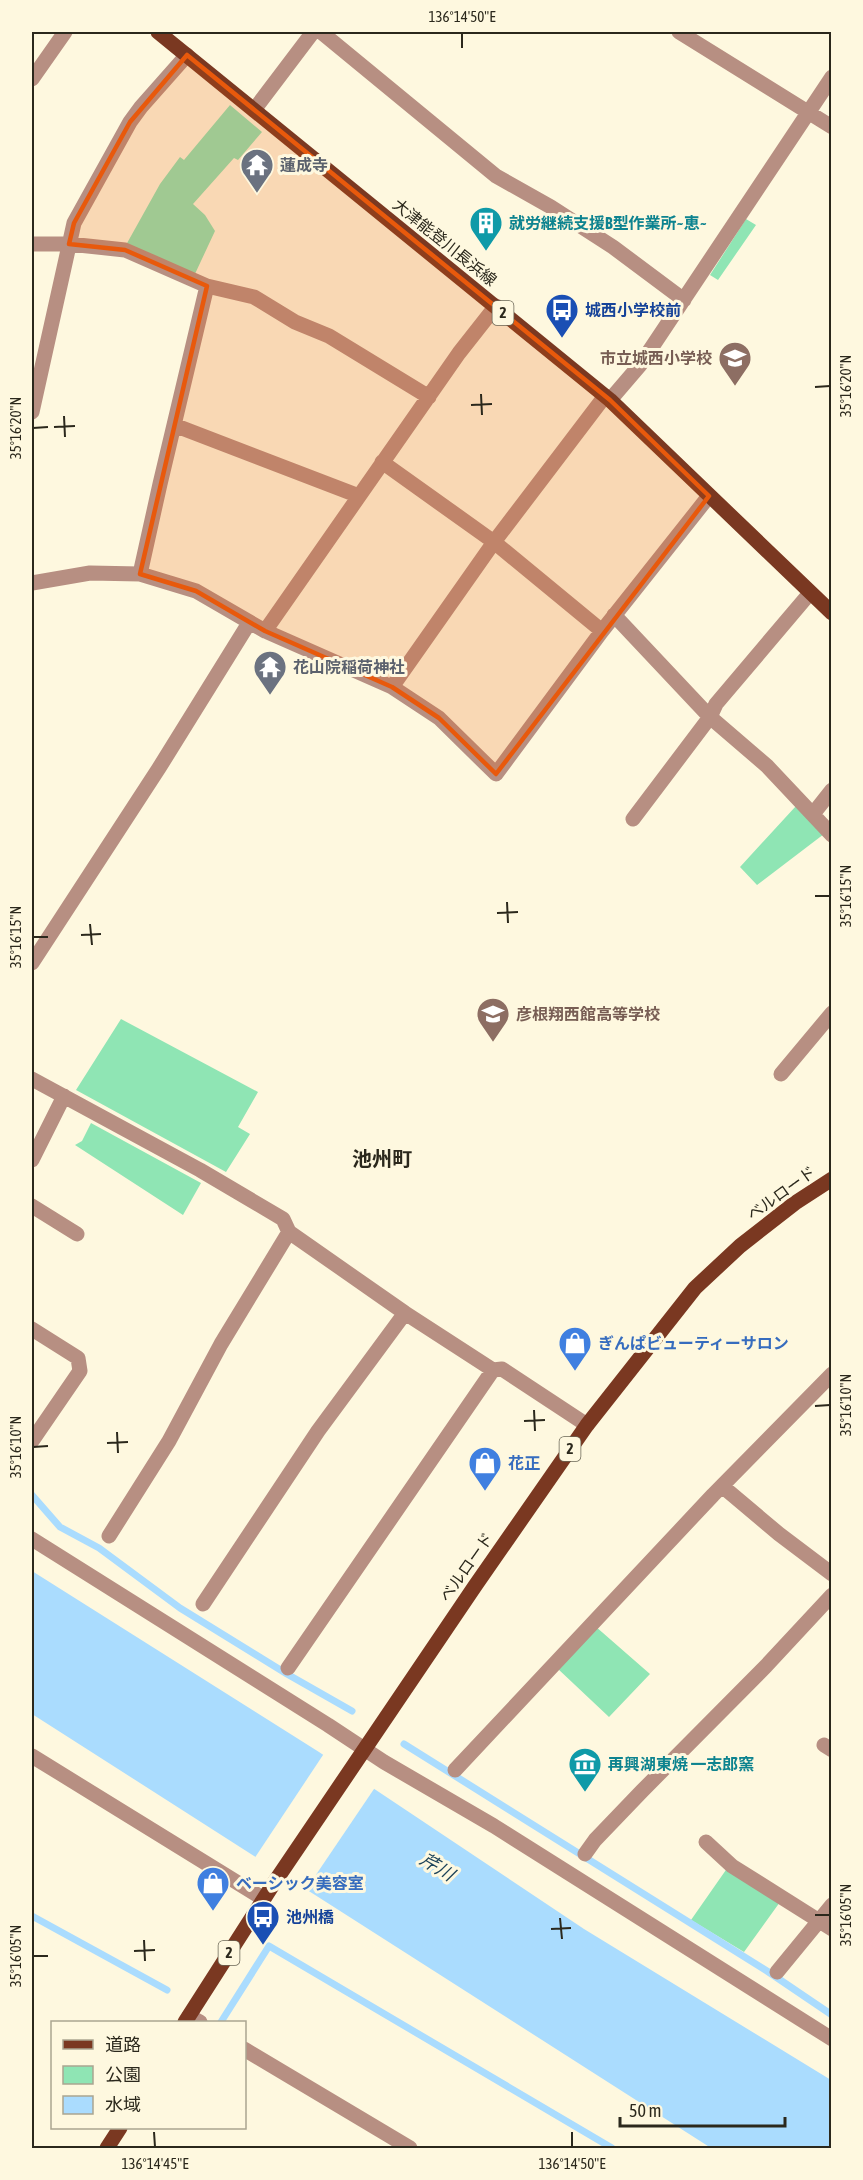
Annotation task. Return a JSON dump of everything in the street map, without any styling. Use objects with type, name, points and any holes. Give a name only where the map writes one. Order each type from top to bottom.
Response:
[{"type":"main road","name":"大津能登川長浜線","points":[[158,32],[608,398],[831,613]]},
{"type":"main road","name":"ベルロード","points":[[191,2020],[274,1883],[587,1425],[683,1301],[740,1246],[795,1203],[831,1179]]},
{"type":"main road","points":[[107,2148],[119,2129]]},
{"type":"street","points":[[32,80],[65,32]]},
{"type":"street","points":[[254,110],[313,32]]},
{"type":"street","points":[[321,32],[496,176],[551,207],[613,247],[684,300]]},
{"type":"street","points":[[679,32],[831,127]]},
{"type":"street","points":[[32,412],[74,222],[125,130],[141,107],[187,55]]},
{"type":"street","points":[[392,687],[494,542],[608,398],[640,365],[831,77]]},
{"type":"street","points":[[32,244],[69,244],[124,250],[207,286],[254,297],[295,322],[329,336],[429,396]]},
{"type":"street","points":[[140,574],[207,286]]},
{"type":"street","points":[[265,632],[382,462],[496,306]]},
{"type":"street","points":[[174,425],[359,496]]},
{"type":"street","points":[[382,462],[494,542],[602,632]]},
{"type":"street","points":[[32,582],[90,573],[140,574],[196,591],[265,632],[392,687],[439,718],[496,774],[614,615],[709,496]]},
{"type":"street","points":[[633,819],[710,717],[716,704],[810,593]]},
{"type":"street","points":[[614,615],[710,717],[766,766],[831,835]]},
{"type":"street","points":[[32,963],[153,777],[249,623]]},
{"type":"street","points":[[813,814],[831,790]]},
{"type":"street","points":[[781,1074],[831,1013]]},
{"type":"street","points":[[32,1079],[200,1170],[283,1219],[289,1232],[405,1313],[493,1370],[502,1369],[587,1425]]},
{"type":"street","points":[[32,1160],[64,1096]]},
{"type":"street","points":[[32,1206],[76,1234]]},
{"type":"street","points":[[109,1536],[169,1441],[221,1344],[289,1232]]},
{"type":"street","points":[[203,1604],[318,1431],[405,1313]]},
{"type":"street","points":[[32,1329],[78,1358],[80,1371],[32,1441]]},
{"type":"street","points":[[288,1668],[493,1370]]},
{"type":"street","points":[[454,1770],[831,1374]]},
{"type":"street","points":[[722,1486],[831,1574]]},
{"type":"street","points":[[32,1539],[360,1756],[494,1826],[831,2039]]},
{"type":"street","points":[[585,1854],[595,1840],[766,1666],[831,1595]]},
{"type":"street","points":[[32,1756],[264,1899]]},
{"type":"street","points":[[706,1842],[732,1866],[825,1925]]},
{"type":"street","points":[[777,1972],[825,1925],[831,1905]]},
{"type":"street","points":[[246,2050],[410,2148]]},
{"type":"highlighted area","points":[[187,55],[610,400],[709,496],[496,774],[439,718],[392,687],[265,631],[196,591],[140,574],[207,286],[125,250],[69,244],[74,223],[130,122]]},
{"type":"green space","points":[[230,105],[262,132],[238,160],[234,158],[193,204],[205,215],[215,231],[194,276],[126,245],[160,184],[180,157],[184,160]]},
{"type":"green space","points":[[746,219],[756,225],[718,280],[710,275]]},
{"type":"green space","points":[[796,806],[824,834],[757,885],[740,867]]},
{"type":"green space","points":[[121,1019],[258,1092],[238,1127],[250,1134],[226,1172],[76,1090]]},
{"type":"green space","points":[[91,1123],[201,1183],[183,1215],[75,1145],[82,1141]]},
{"type":"green space","points":[[595,1626],[650,1674],[609,1717],[557,1668]]},
{"type":"green space","points":[[728,1867],[780,1902],[744,1952],[691,1920]]},
{"type":"water","name":"芹川","points":[[32,1571],[319,1752],[584,1929],[831,2080],[831,2148],[711,2148],[32,1714]]},
{"type":"pier","name":"池州橋","points":[[325,1752],[376,1786],[305,1891],[254,1859]]},
{"type":"waterway","points":[[32,1495],[60,1527],[99,1548],[180,1608],[352,1711]]},
{"type":"waterway","points":[[404,1744],[767,1971],[832,2015]]},
{"type":"waterway","points":[[32,1916],[167,1990]]},
{"type":"waterway","points":[[222,2021],[269,1946],[612,2148]]},
{"type":"place","name":"蓮成寺","points":[[257,194]]},
{"type":"place","name":"就労継続支援B型作業所~恵~","points":[[486,252]]},
{"type":"place","name":"城西小学校前","points":[[562,339]]},
{"type":"place","name":"市立城西小学校","points":[[735,387]]},
{"type":"place","name":"花山院稲荷神社","points":[[270,696]]},
{"type":"place","name":"彦根翔西館高等学校","points":[[493,1043]]},
{"type":"place","name":"ぎんぱビューティーサロン","points":[[575,1372]]},
{"type":"place","name":"花正","points":[[485,1492]]},
{"type":"place","name":"再興湖東焼 一志郎窯","points":[[585,1793]]},
{"type":"place","name":"ベーシック美容室","points":[[213,1912]]},
{"type":"place","name":"池州橋","points":[[263,1946]]},
{"type":"district","name":"池州町","points":[[382,1159]]}]
